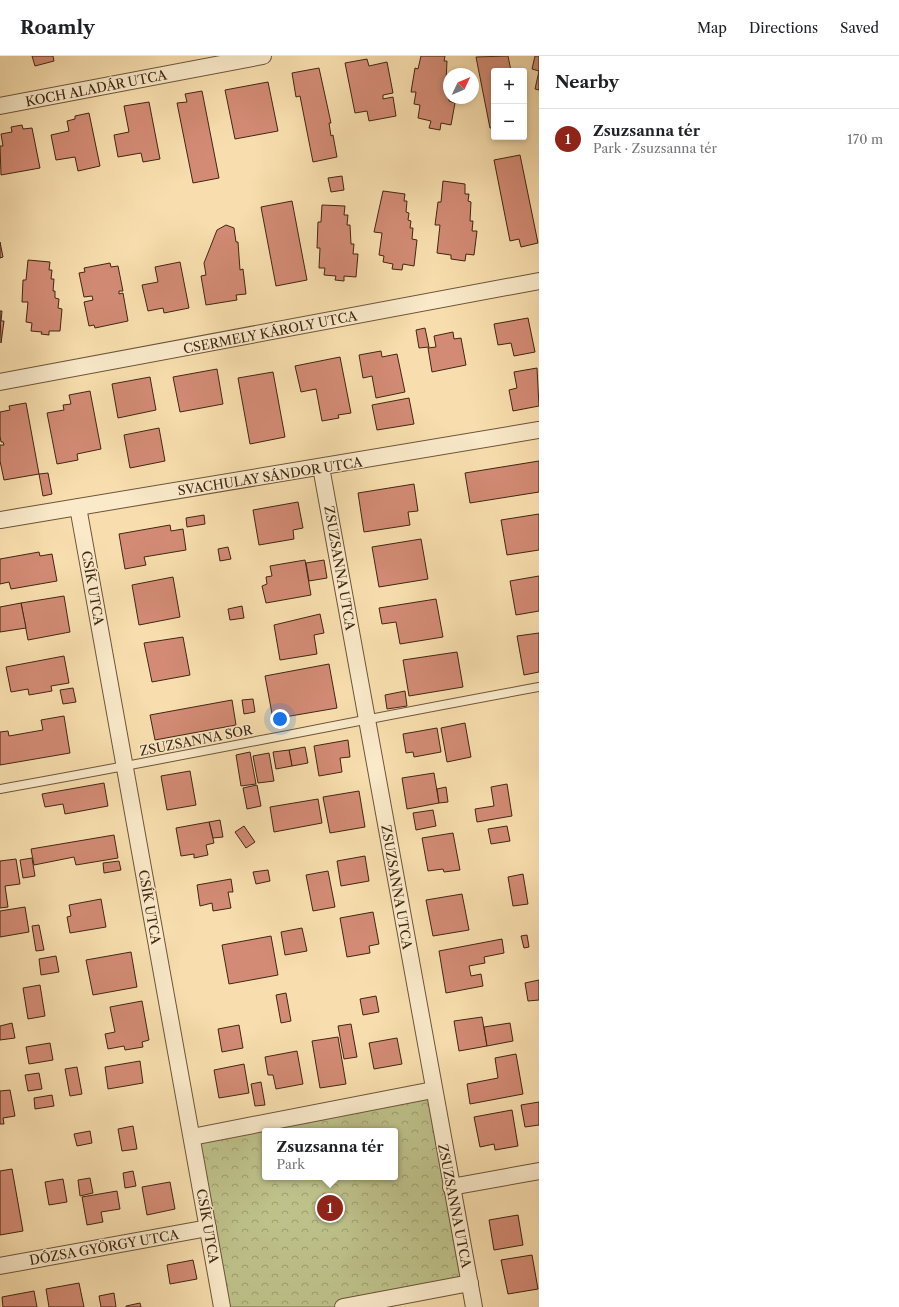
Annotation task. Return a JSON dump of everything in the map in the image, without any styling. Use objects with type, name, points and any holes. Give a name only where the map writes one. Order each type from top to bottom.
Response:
[{"type":"street","name":"KOCH ALADÁR UTCA","points":[[0,106],[263,56]]},
{"type":"street","name":"CSERMELY KÁROLY UTCA","points":[[0,382],[539,281]]},
{"type":"street","name":"SVACHULAY SÁNDOR UTCA","points":[[0,520],[539,430]]},
{"type":"street","name":"ZSUZSANNA UTCA","points":[[321,467],[433,1090],[474,1307]]},
{"type":"street","name":"CSÍK UTCA","points":[[78,507],[222,1307]]},
{"type":"street","points":[[192,1136],[433,1090]]},
{"type":"street","points":[[451,1187],[539,1171]]},
{"type":"street","name":"DÓZSA GYÖRGY UTCA","points":[[0,1266],[208,1228]]},
{"type":"street","points":[[343,1307],[470,1283]]},
{"type":"lane","name":"ZSUZSANNA SOR","points":[[0,789],[367,718],[539,687]]},
{"type":"green space","points":[[433,1090],[470,1283],[343,1307],[222,1307],[192,1137]]},
{"type":"building","points":[[32,56],[53,56],[54,61],[35,66]]},
{"type":"building","points":[[421,56],[445,56],[444,61],[447,61],[447,68],[443,68],[443,104],[455,104],[451,125],[441,123],[440,130],[429,128],[431,121],[418,118],[420,105],[414,104],[416,92],[411,92],[415,68],[418,69]]},
{"type":"building","points":[[508,56],[510,68],[491,68],[491,128],[490,128],[476,57]]},
{"type":"building","points":[[535,56],[539,56],[539,71],[532,69]]},
{"type":"building","points":[[367,59],[369,66],[387,62],[393,93],[383,95],[383,99],[393,97],[396,116],[369,121],[367,111],[355,113],[345,63]]},
{"type":"building","points":[[319,68],[331,123],[329,123],[331,136],[333,135],[337,157],[313,162],[300,96],[296,97],[292,73]]},
{"type":"building","points":[[539,71],[539,90],[535,89]]},
{"type":"building","points":[[268,82],[278,131],[235,139],[225,90]]},
{"type":"building","points":[[202,91],[219,178],[193,183],[177,103],[187,102],[185,94]]},
{"type":"building","points":[[149,102],[160,159],[143,162],[141,153],[118,157],[114,135],[129,132],[124,106]]},
{"type":"building","points":[[89,113],[100,166],[78,171],[75,157],[56,160],[51,135],[69,131],[67,121],[75,119],[75,116]]},
{"type":"building","points":[[22,125],[23,129],[32,128],[40,168],[1,175],[0,146],[3,146],[1,134],[12,132],[11,127]]},
{"type":"building","points":[[520,155],[538,243],[521,247],[519,239],[510,241],[494,160]]},
{"type":"building","points":[[342,176],[344,190],[331,192],[328,178]]},
{"type":"building","points":[[443,181],[465,184],[465,194],[469,194],[468,201],[471,202],[470,221],[473,221],[472,231],[477,231],[474,255],[466,254],[465,261],[451,259],[451,255],[437,253],[440,225],[435,225],[438,202],[441,202]]},
{"type":"building","points":[[383,191],[405,194],[404,201],[407,201],[406,212],[409,213],[408,220],[411,221],[410,228],[413,228],[412,239],[417,240],[414,266],[403,264],[402,270],[392,269],[393,264],[383,262],[384,256],[379,255],[382,233],[374,232]]},
{"type":"building","points":[[292,201],[307,280],[276,286],[261,207]]},
{"type":"building","points":[[322,205],[345,206],[344,215],[348,215],[347,225],[350,225],[351,244],[354,244],[353,254],[358,254],[356,277],[344,276],[344,281],[335,280],[336,276],[324,275],[325,268],[319,268],[320,248],[317,248],[318,222],[321,222]]},
{"type":"building","points":[[226,225],[234,228],[236,242],[238,242],[240,270],[243,269],[246,294],[236,295],[237,300],[206,305],[201,276],[206,275],[204,263],[217,230]]},
{"type":"building","points":[[0,242],[3,257],[0,258]]},
{"type":"building","points":[[28,260],[50,262],[49,270],[52,270],[51,279],[54,279],[53,291],[55,291],[55,298],[59,299],[58,308],[62,309],[60,331],[49,331],[49,335],[41,334],[42,332],[31,331],[32,323],[26,322],[28,302],[22,302],[23,280],[26,280]]},
{"type":"building","points":[[180,262],[189,308],[164,313],[163,308],[148,311],[142,285],[158,282],[155,267]]},
{"type":"building","points":[[110,263],[111,267],[118,266],[123,291],[119,291],[119,294],[123,293],[128,321],[95,328],[94,325],[89,326],[84,302],[93,300],[92,296],[84,297],[79,273],[85,272],[84,268]]},
{"type":"building","points":[[0,311],[2,311],[1,321],[4,321],[1,343]]},
{"type":"building","points":[[528,318],[535,352],[514,356],[511,343],[498,345],[494,324]]},
{"type":"building","points":[[425,328],[429,347],[419,348],[416,330]]},
{"type":"building","points":[[453,332],[454,339],[461,338],[466,365],[432,372],[428,348],[436,347],[434,336]]},
{"type":"building","points":[[381,351],[382,357],[397,354],[405,392],[376,398],[372,376],[363,378],[359,355]]},
{"type":"building","points":[[340,357],[351,413],[338,415],[339,418],[322,421],[316,389],[301,392],[295,366]]},
{"type":"building","points":[[537,368],[539,406],[513,411],[509,390],[517,388],[514,372]]},
{"type":"building","points":[[217,369],[223,404],[180,412],[173,377]]},
{"type":"building","points":[[273,372],[285,437],[250,444],[238,378]]},
{"type":"building","points":[[150,377],[156,410],[118,418],[112,384]]},
{"type":"building","points":[[90,391],[101,449],[77,454],[78,460],[57,464],[47,413],[64,410],[63,405],[71,404],[69,395]]},
{"type":"building","points":[[409,398],[414,424],[377,430],[372,405]]},
{"type":"building","points":[[26,403],[39,474],[4,480],[0,461],[0,445],[4,445],[3,442],[1,442],[0,436],[0,412],[10,410],[9,406]]},
{"type":"building","points":[[159,428],[165,461],[130,468],[124,435]]},
{"type":"building","points":[[539,461],[539,492],[470,503],[465,473]]},
{"type":"building","points":[[48,473],[52,494],[43,496],[39,474]]},
{"type":"building","points":[[414,484],[418,511],[408,512],[410,525],[364,532],[358,493]]},
{"type":"building","points":[[298,502],[303,528],[293,530],[294,539],[259,545],[253,510]]},
{"type":"building","points":[[539,514],[539,550],[507,555],[501,520]]},
{"type":"building","points":[[204,515],[205,524],[187,527],[186,518]]},
{"type":"building","points":[[170,525],[171,531],[183,529],[186,550],[144,557],[146,565],[125,569],[119,534]]},
{"type":"building","points":[[421,539],[428,579],[379,587],[372,547]]},
{"type":"building","points":[[228,547],[231,559],[220,561],[218,549]]},
{"type":"building","points":[[39,552],[40,556],[52,554],[57,581],[11,589],[9,582],[0,584],[0,559]]},
{"type":"building","points":[[305,560],[311,595],[266,603],[262,586],[267,584],[266,577],[272,576],[270,566]]},
{"type":"building","points":[[324,560],[327,578],[309,581],[306,563]]},
{"type":"building","points":[[539,576],[539,611],[516,615],[510,581]]},
{"type":"building","points":[[173,577],[180,617],[139,625],[132,585]]},
{"type":"building","points":[[64,596],[70,632],[28,640],[21,603]]},
{"type":"building","points":[[436,599],[443,637],[400,644],[396,622],[382,624],[379,608]]},
{"type":"building","points":[[21,603],[26,628],[0,632],[0,607]]},
{"type":"building","points":[[242,606],[244,618],[230,620],[228,609]]},
{"type":"building","points":[[320,614],[324,633],[314,635],[317,654],[280,660],[274,625]]},
{"type":"building","points":[[539,633],[539,672],[524,675],[517,636]]},
{"type":"building","points":[[183,637],[190,675],[152,682],[144,643]]},
{"type":"building","points":[[457,652],[463,687],[409,696],[403,660]]},
{"type":"building","points":[[64,656],[69,683],[51,686],[52,691],[29,695],[28,689],[11,692],[6,667]]},
{"type":"building","points":[[329,664],[337,708],[273,719],[265,676]]},
{"type":"building","points":[[73,688],[76,702],[63,704],[60,690]]},
{"type":"building","points":[[405,691],[407,706],[387,709],[385,695]]},
{"type":"building","points":[[253,699],[255,712],[244,714],[242,700]]},
{"type":"building","points":[[232,700],[236,725],[155,740],[150,715]]},
{"type":"building","points":[[64,716],[70,753],[0,765],[0,732],[8,731],[9,736],[43,730],[41,720]]},
{"type":"building","points":[[465,723],[471,757],[447,762],[441,728]]},
{"type":"building","points":[[437,728],[441,752],[414,757],[413,752],[406,753],[403,734]]},
{"type":"building","points":[[348,740],[350,757],[340,758],[342,772],[319,776],[314,746]]},
{"type":"building","points":[[305,747],[308,763],[292,766],[289,750]]},
{"type":"building","points":[[289,750],[292,766],[276,769],[273,752]]},
{"type":"building","points":[[250,752],[256,784],[241,786],[236,755]]},
{"type":"building","points":[[269,753],[274,781],[258,783],[253,756]]},
{"type":"building","points":[[190,771],[196,805],[167,810],[161,776]]},
{"type":"building","points":[[434,773],[439,803],[407,809],[402,778]]},
{"type":"building","points":[[104,783],[108,806],[65,814],[63,804],[45,807],[42,794]]},
{"type":"building","points":[[507,784],[512,816],[477,822],[475,809],[494,806],[491,787]]},
{"type":"building","points":[[257,785],[261,806],[247,809],[243,788]]},
{"type":"building","points":[[446,787],[448,802],[439,803],[437,789]]},
{"type":"building","points":[[359,791],[365,827],[330,833],[323,797]]},
{"type":"building","points":[[318,799],[322,823],[274,832],[270,807]]},
{"type":"building","points":[[433,810],[436,826],[416,830],[413,813]]},
{"type":"building","points":[[220,820],[223,837],[213,838],[209,822]]},
{"type":"building","points":[[209,822],[214,843],[206,845],[208,855],[194,858],[194,854],[181,856],[176,828]]},
{"type":"building","points":[[244,826],[255,842],[246,848],[235,832]]},
{"type":"building","points":[[507,826],[510,841],[491,844],[488,829]]},
{"type":"building","points":[[453,833],[460,870],[444,872],[443,869],[428,871],[422,838]]},
{"type":"building","points":[[114,835],[118,858],[76,865],[74,857],[34,865],[31,849]]},
{"type":"building","points":[[365,856],[369,881],[341,886],[337,861]]},
{"type":"building","points":[[32,858],[35,876],[23,878],[20,860]]},
{"type":"building","points":[[16,859],[20,884],[5,886],[8,907],[0,908],[0,861]]},
{"type":"building","points":[[119,861],[121,870],[104,873],[103,863]]},
{"type":"building","points":[[268,870],[270,881],[256,884],[253,872]]},
{"type":"building","points":[[328,871],[335,907],[313,911],[306,875]]},
{"type":"building","points":[[523,874],[528,904],[513,906],[508,877]]},
{"type":"building","points":[[231,879],[233,892],[228,892],[231,908],[213,911],[212,903],[200,906],[197,885]]},
{"type":"building","points":[[462,894],[469,930],[433,936],[426,900]]},
{"type":"building","points":[[101,899],[106,927],[70,933],[67,917],[71,916],[69,905]]},
{"type":"building","points":[[25,907],[29,932],[0,937],[0,911]]},
{"type":"building","points":[[373,912],[379,944],[369,946],[370,953],[347,957],[340,918]]},
{"type":"building","points":[[39,925],[44,950],[36,951],[32,926]]},
{"type":"building","points":[[302,928],[307,951],[285,955],[281,932]]},
{"type":"building","points":[[527,935],[529,947],[524,948],[521,936]]},
{"type":"building","points":[[271,936],[278,975],[229,984],[222,945]]},
{"type":"building","points":[[502,939],[504,953],[484,957],[485,963],[469,966],[471,976],[481,974],[483,986],[446,993],[439,951]]},
{"type":"building","points":[[131,952],[137,987],[93,995],[86,960]]},
{"type":"building","points":[[56,956],[59,972],[41,975],[39,959]]},
{"type":"building","points":[[539,980],[539,1000],[528,1001],[525,983]]},
{"type":"building","points":[[40,985],[45,1016],[28,1019],[23,988]]},
{"type":"building","points":[[286,993],[291,1021],[281,1023],[276,995]]},
{"type":"building","points":[[376,996],[379,1012],[363,1015],[360,999]]},
{"type":"building","points":[[142,1001],[149,1040],[142,1042],[143,1047],[125,1050],[124,1046],[108,1049],[105,1034],[115,1032],[110,1007]]},
{"type":"building","points":[[482,1017],[487,1046],[459,1051],[454,1021]]},
{"type":"building","points":[[12,1023],[15,1038],[0,1040],[0,1026]]},
{"type":"building","points":[[510,1023],[513,1041],[487,1046],[484,1027]]},
{"type":"building","points":[[351,1024],[357,1057],[344,1059],[338,1026]]},
{"type":"building","points":[[239,1025],[243,1048],[222,1052],[218,1029]]},
{"type":"building","points":[[338,1037],[346,1084],[320,1088],[312,1041]]},
{"type":"building","points":[[397,1038],[402,1064],[374,1069],[369,1043]]},
{"type":"building","points":[[50,1043],[53,1060],[29,1064],[26,1047]]},
{"type":"building","points":[[297,1051],[303,1084],[276,1089],[273,1075],[268,1075],[265,1057]]},
{"type":"building","points":[[516,1054],[523,1094],[470,1104],[467,1084],[498,1078],[495,1058]]},
{"type":"building","points":[[140,1061],[143,1083],[108,1089],[105,1067]]},
{"type":"building","points":[[244,1064],[249,1093],[219,1098],[214,1070]]},
{"type":"building","points":[[77,1067],[82,1094],[70,1096],[65,1069]]},
{"type":"building","points":[[39,1073],[42,1089],[28,1091],[25,1075]]},
{"type":"building","points":[[261,1082],[265,1105],[255,1106],[251,1084]]},
{"type":"building","points":[[10,1090],[15,1116],[3,1118],[4,1124],[0,1124],[0,1091]]},
{"type":"building","points":[[52,1095],[54,1106],[35,1109],[34,1098]]},
{"type":"building","points":[[539,1102],[539,1125],[525,1127],[521,1105]]},
{"type":"building","points":[[512,1110],[518,1146],[495,1150],[494,1144],[480,1147],[474,1117]]},
{"type":"building","points":[[133,1126],[137,1149],[122,1151],[118,1129]]},
{"type":"building","points":[[90,1131],[92,1143],[77,1146],[74,1134]]},
{"type":"building","points":[[12,1169],[23,1231],[0,1235],[0,1171]]},
{"type":"building","points":[[133,1171],[136,1186],[125,1188],[123,1173]]},
{"type":"building","points":[[90,1178],[93,1193],[80,1196],[78,1180]]},
{"type":"building","points":[[63,1179],[67,1202],[49,1205],[45,1182]]},
{"type":"building","points":[[170,1182],[175,1209],[147,1215],[142,1187]]},
{"type":"building","points":[[117,1191],[120,1209],[101,1212],[103,1222],[87,1225],[82,1197]]},
{"type":"building","points":[[518,1215],[523,1245],[494,1250],[489,1220]]},
{"type":"building","points":[[532,1255],[538,1289],[508,1294],[501,1260]]},
{"type":"building","points":[[193,1260],[197,1279],[170,1284],[167,1265]]},
{"type":"building","points":[[79,1283],[84,1307],[49,1307],[46,1289]]},
{"type":"building","points":[[34,1291],[37,1307],[3,1307],[2,1297]]},
{"type":"building","points":[[114,1293],[116,1307],[101,1307],[99,1296]]},
{"type":"building","points":[[140,1303],[141,1307],[126,1307],[126,1306]]},
{"type":"place","name":"Zsuzsanna tér","points":[[330,1208]]}]
